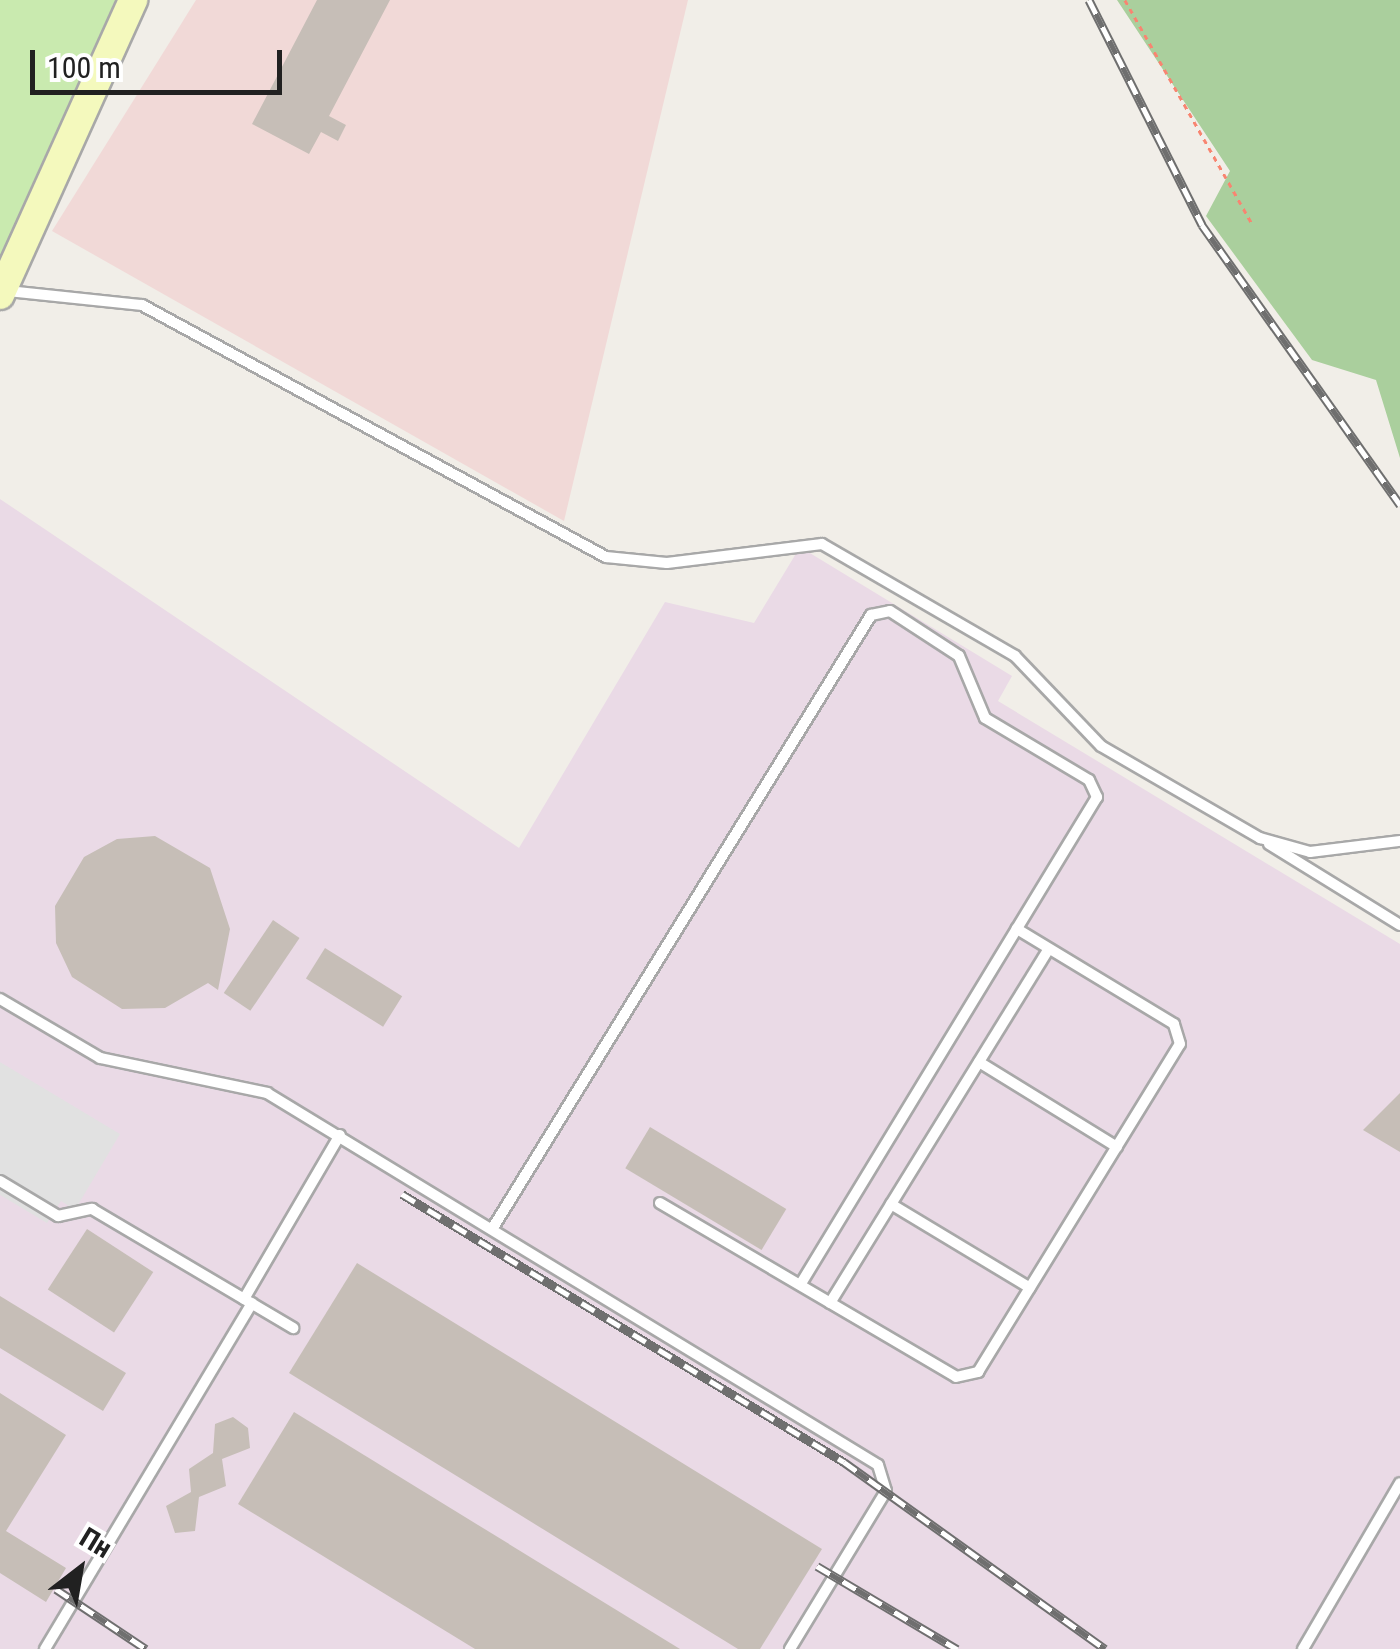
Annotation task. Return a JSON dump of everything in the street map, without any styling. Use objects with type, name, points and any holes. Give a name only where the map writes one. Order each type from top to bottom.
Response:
[{"type":"street","points":[[1,293],[133,0]]},
{"type":"lane","points":[[1,293],[80,292],[142,305],[606,557],[667,562],[822,544],[1015,656],[1101,746],[1400,925]]},
{"type":"lane","points":[[494,1226],[876,611],[959,656],[984,718],[1095,788],[1094,804],[800,1286]]},
{"type":"lane","points":[[1260,838],[1310,852],[1400,840]]},
{"type":"lane","points":[[660,1203],[965,1378],[978,1372],[1180,1036],[1017,930]]},
{"type":"lane","points":[[830,1303],[1049,949]]},
{"type":"lane","points":[[0,999],[100,1058],[266,1093],[494,1226],[885,1474],[886,1491],[790,1649]]},
{"type":"lane","points":[[980,1062],[1116,1147]]},
{"type":"lane","points":[[45,1649],[340,1135]]},
{"type":"lane","points":[[0,1182],[58,1216],[92,1209],[293,1328]]},
{"type":"lane","points":[[892,1204],[1030,1288]]},
{"type":"lane","points":[[1303,1649],[1400,1482]]},
{"type":"path","points":[[1125,0],[1253,225]]},
{"type":"shaded area","points":[[196,0],[688,0],[564,521],[52,231]]},
{"type":"shaded area","points":[[0,499],[519,848],[665,602],[754,623],[800,547],[1012,676],[998,701],[1400,944],[1400,1649],[0,1649]]},
{"type":"shaded area","points":[[0,1062],[120,1134],[75,1210],[61,1201],[47,1223],[0,1195]]},
{"type":"green space","points":[[0,0],[121,0],[0,269]]},
{"type":"green space","points":[[1117,0],[1400,0],[1400,458],[1376,380],[1312,360],[1206,216],[1230,171]]},
{"type":"building","points":[[317,0],[390,0],[329,116],[346,125],[338,141],[321,132],[309,154],[252,124]]},
{"type":"building","points":[[155,836],[210,868],[230,929],[218,990],[208,983],[165,1008],[122,1009],[72,977],[56,943],[55,906],[84,857],[117,839]]},
{"type":"building","points":[[273,920],[300,938],[250,1011],[224,993]]},
{"type":"building","points":[[325,948],[402,996],[383,1027],[306,979]]},
{"type":"building","points":[[1400,1093],[1400,1152],[1363,1130]]},
{"type":"building","points":[[650,1127],[786,1209],[762,1250],[625,1168]]},
{"type":"building","points":[[87,1229],[153,1272],[114,1332],[48,1289]]},
{"type":"building","points":[[357,1263],[822,1549],[760,1649],[738,1649],[289,1373]]},
{"type":"building","points":[[0,1296],[126,1373],[103,1411],[0,1348]]},
{"type":"building","points":[[0,1393],[66,1435],[6,1531],[66,1568],[46,1602],[0,1573]]},
{"type":"building","points":[[294,1412],[680,1649],[475,1649],[238,1504]]},
{"type":"building","points":[[233,1417],[248,1428],[250,1448],[222,1459],[226,1486],[199,1497],[195,1531],[175,1533],[166,1506],[191,1492],[189,1469],[213,1453],[215,1424]]},
{"type":"railway","points":[[1089,0],[1202,225],[1400,505]]},
{"type":"railway","points":[[402,1194],[844,1462],[1105,1649]]},
{"type":"railway","points":[[817,1566],[957,1649]]},
{"type":"railway","points":[[56,1589],[146,1649]]}]
